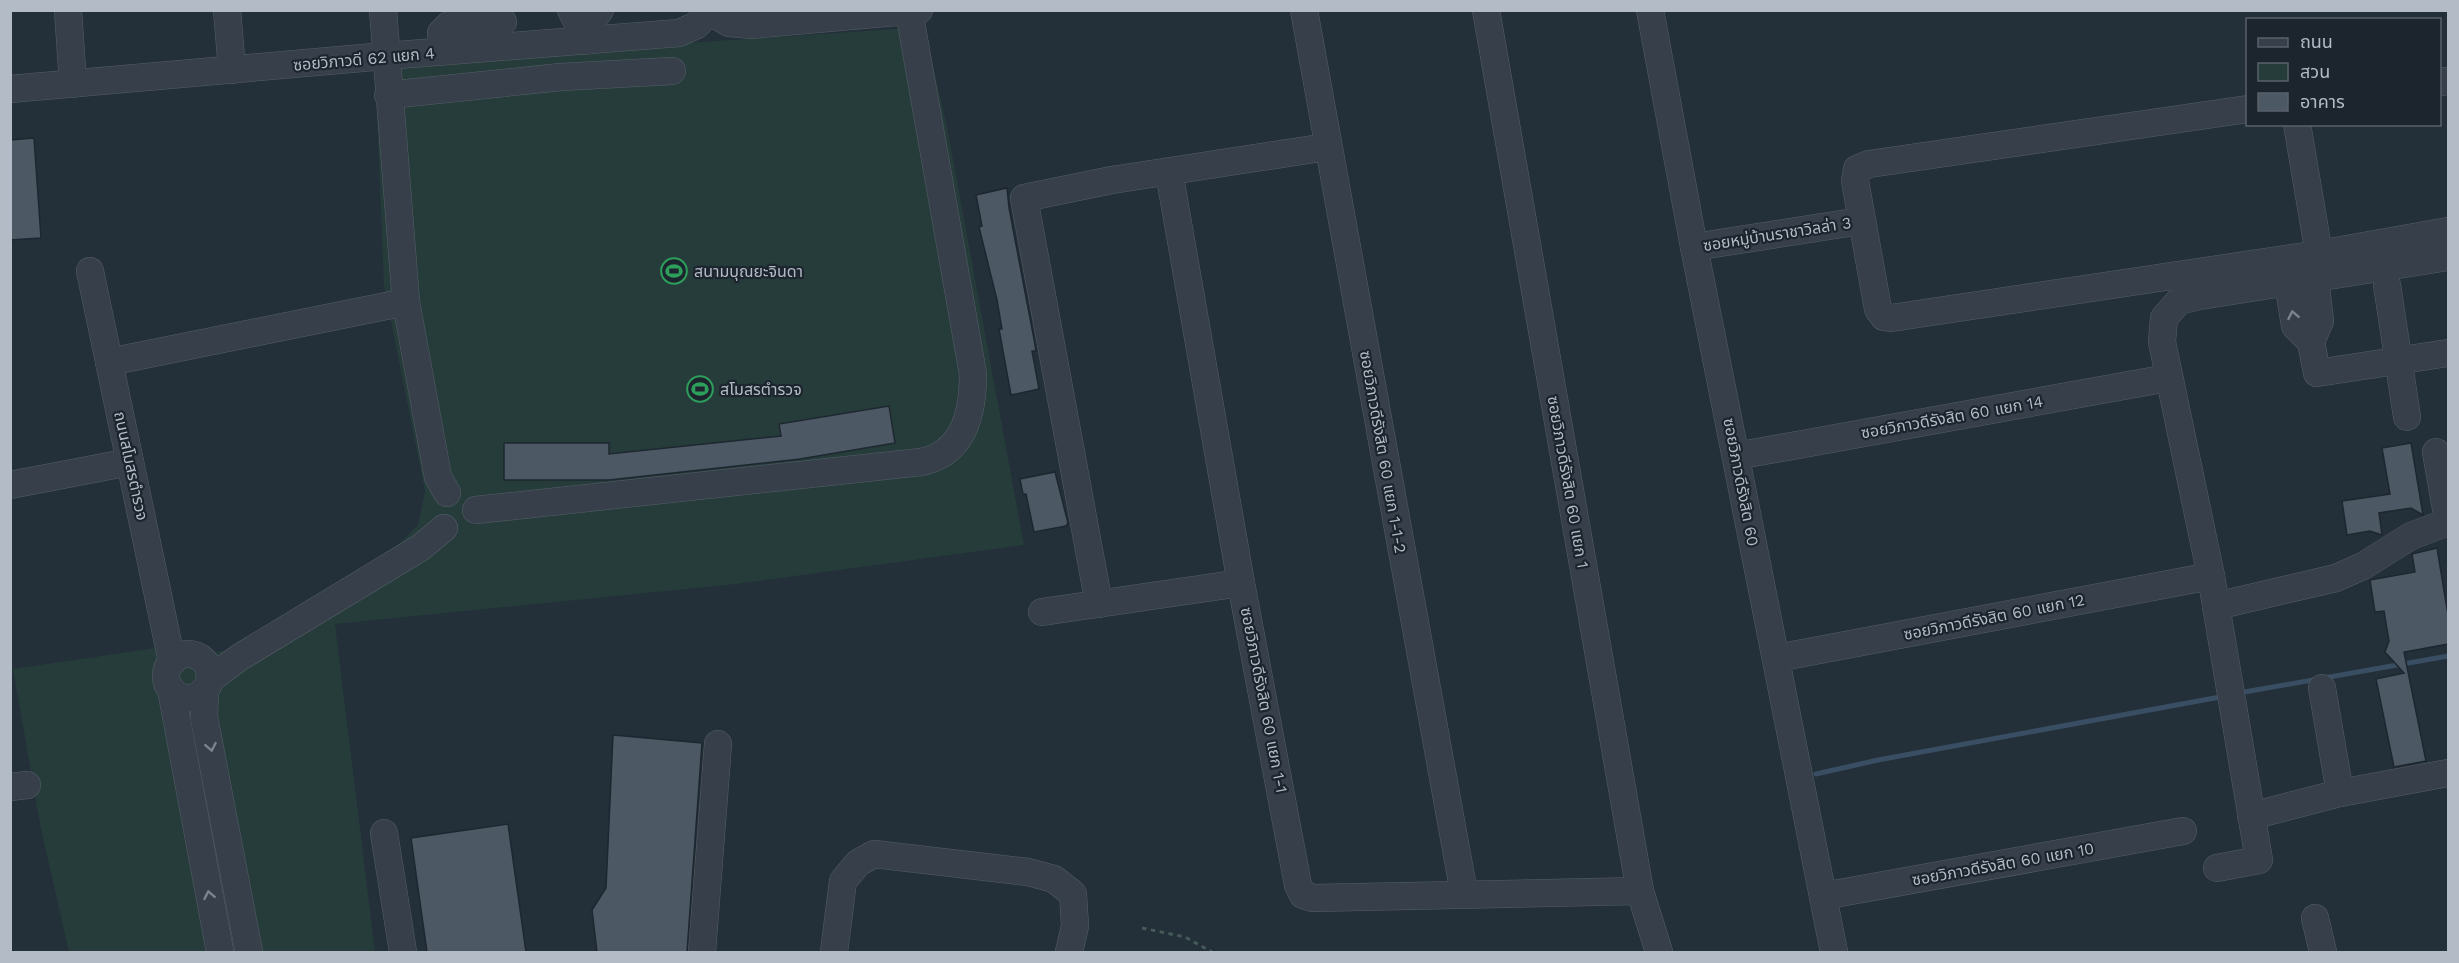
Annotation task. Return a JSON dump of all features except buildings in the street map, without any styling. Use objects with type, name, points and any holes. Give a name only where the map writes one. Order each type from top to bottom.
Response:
[{"type":"street","points":[[68,10],[73,84]]},
{"type":"street","points":[[227,10],[232,70]]},
{"type":"street","points":[[383,10],[406,302],[438,477],[447,493]]},
{"type":"street","points":[[561,77],[575,32],[600,10]]},
{"type":"street","name":"ซอยวิภาวดีรังสิต 60 แยก 1-1-2","points":[[1304,10],[1464,893]]},
{"type":"street","name":"ซอยวิภาวดีรังสิต 60 แยก 1","points":[[1486,10],[1640,891],[1659,952]]},
{"type":"street","points":[[476,510],[921,462],[936,459],[949,448],[967,424],[973,405],[973,374],[914,11],[751,25],[729,23],[709,11]]},
{"type":"street","name":"ซอยวิภาวดี 62 แยก 4","points":[[10,89],[444,51],[575,32],[679,33],[697,25],[709,11]]},
{"type":"street","name":"ซอยวิภาวดีรังสิต 60","points":[[1656,12],[1694,247],[1834,952]]},
{"type":"street","points":[[444,51],[441,33],[449,25],[503,22]]},
{"type":"street","points":[[388,94],[561,77],[672,71]]},
{"type":"street","points":[[2246,109],[1869,164],[1857,169],[1855,181],[1878,309],[1884,317],[1891,318],[2317,266],[2448,257]]},
{"type":"street","points":[[2297,126],[2317,266],[2320,321],[2311,342]]},
{"type":"street","points":[[1100,604],[1024,198],[1327,147]]},
{"type":"street","name":"ซอยวิภาวดีรังสิต 60 แยก 1-1","points":[[1169,172],[1242,583],[1298,885],[1303,895],[1313,898],[1640,891]]},
{"type":"street","name":"ซอยหมู่บ้านราชาวิลล่า 3","points":[[1694,247],[1861,221]]},
{"type":"street","points":[[2217,868],[2259,860],[2211,576],[2168,378],[2162,342],[2164,318],[2179,301],[2288,282],[2317,266],[2448,231]]},
{"type":"street","name":"ถนนสโมสรตำรวจ","points":[[90,271],[172,662],[167,675],[220,952]]},
{"type":"street","points":[[2288,282],[2295,326],[2311,342],[2317,373],[2448,353]]},
{"type":"street","points":[[2387,285],[2407,417]]},
{"type":"street","points":[[109,362],[406,302]]},
{"type":"street","name":"ซอยวิภาวดีรังสิต 60 แยก 14","points":[[1736,456],[2168,378]]},
{"type":"street","points":[[2216,606],[2336,578],[2363,566],[2411,536],[2448,521],[2436,452]]},
{"type":"street","points":[[10,485],[130,462]]},
{"type":"street","points":[[447,493],[466,494],[475,503],[473,522],[464,530],[444,528],[437,516],[438,503],[447,493]]},
{"type":"street","points":[[171,689],[176,694],[190,698],[205,676],[420,548],[444,528]]},
{"type":"street","name":"ซอยวิภาวดีรังสิต 60 แยก 12","points":[[1777,658],[2211,576]]},
{"type":"street","points":[[1042,612],[1242,583]]},
{"type":"street","points":[[172,662],[184,655],[205,676],[204,717],[249,952]]},
{"type":"street","points":[[2322,688],[2340,793]]},
{"type":"street","points":[[702,952],[718,744]]},
{"type":"street","points":[[2251,816],[2340,793],[2448,773]]},
{"type":"street","name":"ซอยวิภาวดีรังสิต 60 แยก 10","points":[[1823,896],[2183,831]]},
{"type":"street","points":[[384,833],[403,952]]},
{"type":"street","points":[[834,952],[843,881],[858,863],[874,854],[1028,872],[1054,879],[1073,894],[1075,926],[1069,952]]},
{"type":"street","points":[[2315,918],[2323,952]]},
{"type":"path","points":[[1142,928],[1185,937],[1212,952]]},
{"type":"green space","name":"สโมสรตำรวจ","points":[[924,27],[947,127],[1024,545],[736,584],[335,624],[375,952],[69,952],[41,829],[13,669],[183,644],[205,654],[234,649],[398,545],[418,525],[425,491],[384,286],[375,64]]},
{"type":"waterway","points":[[2239,693],[2448,656]]},
{"type":"waterway","points":[[1816,774],[1878,760],[2220,697]]},
{"type":"place","name":"สนามบุณยะจินดา","points":[[674,271]]},
{"type":"place","name":"สโมสรตำรวจ","points":[[700,389]]}]
